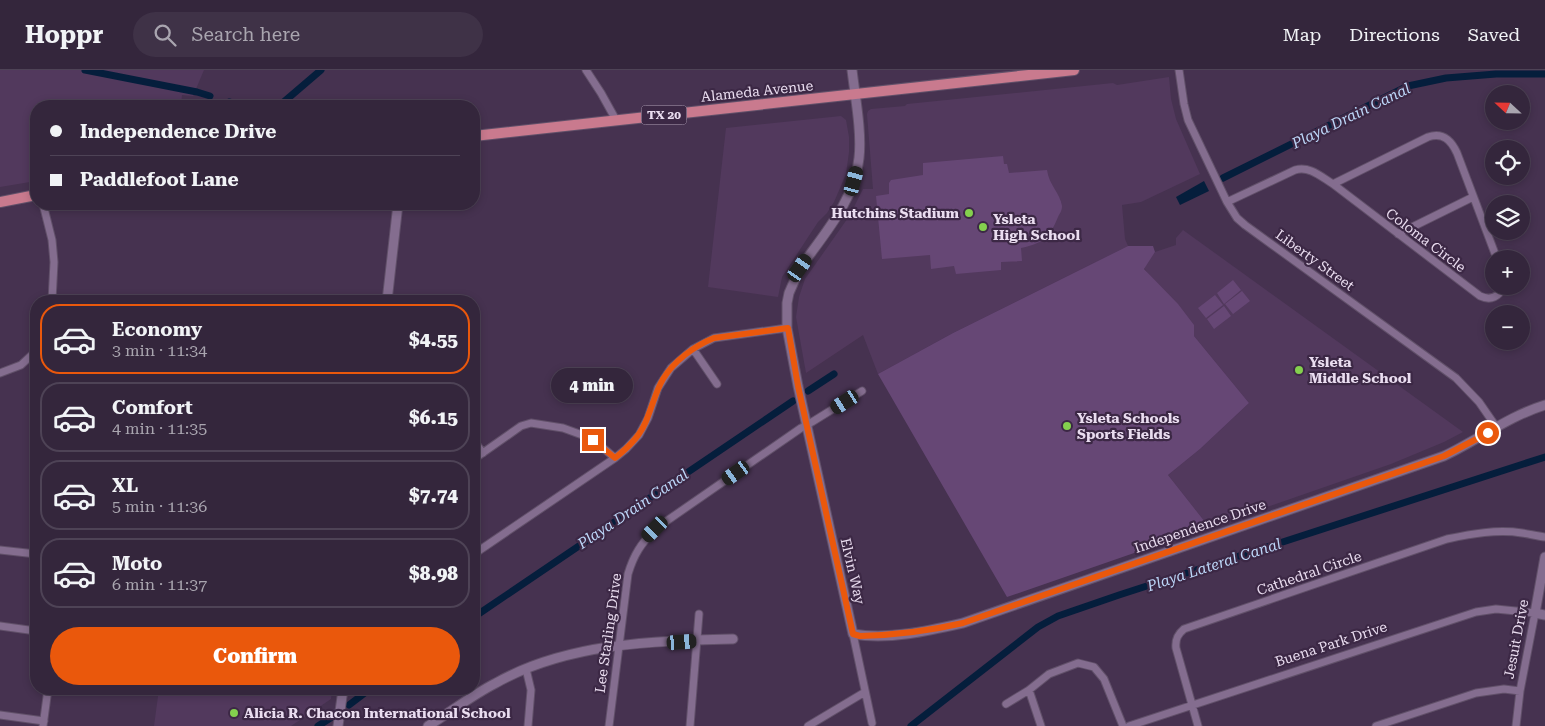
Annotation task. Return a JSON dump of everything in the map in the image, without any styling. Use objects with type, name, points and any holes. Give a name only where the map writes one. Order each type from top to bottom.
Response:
[{"type":"main road","name":"Alameda Avenue","points":[[480,135],[1038,72],[1074,70]]},
{"type":"main road","points":[[0,202],[30,196]]},
{"type":"street","points":[[586,70],[616,120]]},
{"type":"street","name":"Elvin Way","points":[[852,70],[860,151],[854,181],[844,205],[800,268],[787,303],[788,328],[802,406],[872,723]]},
{"type":"street","name":"Liberty Street","points":[[1179,70],[1188,120],[1227,202],[1237,218],[1456,378],[1479,402],[1497,428]]},
{"type":"street","points":[[1333,184],[1428,137],[1437,135],[1446,138],[1453,144],[1494,250]]},
{"type":"street","name":"Coloma Circle","points":[[1227,202],[1294,170],[1301,168],[1313,171],[1333,184],[1480,296],[1488,299],[1498,295]]},
{"type":"street","points":[[1398,234],[1474,197]]},
{"type":"street","points":[[44,210],[52,240],[54,262],[52,295]]},
{"type":"street","points":[[388,295],[397,210]]},
{"type":"street","points":[[480,550],[626,449],[639,435],[648,418],[658,388],[671,368],[693,349],[714,338],[788,328]]},
{"type":"street","points":[[693,349],[717,384]]},
{"type":"street","points":[[0,373],[21,366],[30,357]]},
{"type":"street","name":"Lee Starling Drive","points":[[609,726],[628,574],[637,551],[644,540],[655,529],[800,428],[862,391]]},
{"type":"street","name":"Independence Drive","points":[[853,634],[890,635],[910,633],[963,623],[1444,456],[1534,409],[1545,406]]},
{"type":"street","points":[[480,455],[521,426],[531,423],[563,428],[585,436],[602,446],[615,458]]},
{"type":"street","points":[[480,449],[483,453]]},
{"type":"street","name":"Cathedral Circle","points":[[1198,726],[1176,648],[1179,633],[1184,629],[1447,540],[1484,533],[1505,532],[1545,537]]},
{"type":"street","points":[[0,550],[30,553]]},
{"type":"street","name":"Jesuit Drive","points":[[1516,726],[1520,691],[1545,557]]},
{"type":"street","name":"Buena Park Drive","points":[[1129,726],[1476,612],[1496,608],[1545,615]]},
{"type":"street","points":[[690,726],[699,614]]},
{"type":"street","points":[[0,626],[30,630]]},
{"type":"street","points":[[480,694],[526,668],[562,656],[618,646],[698,640],[733,640]]},
{"type":"street","points":[[1006,704],[1029,690],[1049,674],[1078,663],[1094,667],[1104,679],[1123,726]]},
{"type":"street","points":[[526,668],[531,690],[528,726]]},
{"type":"street","points":[[1376,726],[1476,694],[1504,689],[1520,691]]},
{"type":"street","points":[[1029,690],[1041,726]]},
{"type":"street","points":[[808,726],[864,692]]},
{"type":"street","points":[[0,715],[43,723],[47,695]]},
{"type":"street","points":[[338,724],[342,695]]},
{"type":"street","points":[[432,725],[478,695]]},
{"type":"shaded area","points":[[0,70],[204,70],[193,96],[182,95],[182,100],[30,100],[30,182],[0,187]]},
{"type":"shaded area","name":"Ysleta High School","points":[[1169,77],[1171,99],[1176,119],[1200,174],[1141,202],[1122,205],[1125,239],[1128,246],[953,333],[878,374],[863,335],[806,373],[796,317],[799,297],[805,279],[850,215],[863,189],[873,189],[868,111],[871,109],[905,106],[907,104],[1113,83],[1117,85]]},
{"type":"shaded area","points":[[841,116],[846,120],[849,137],[846,174],[834,202],[818,222],[782,277],[778,297],[708,287],[726,128]]},
{"type":"shaded area","name":"Hutchins Stadium","points":[[1003,156],[1004,164],[1007,164],[1009,173],[1047,170],[1062,206],[1061,212],[1048,235],[1040,242],[1021,248],[1022,261],[1001,262],[1001,270],[956,274],[954,266],[931,269],[930,255],[882,259],[876,196],[889,194],[889,183],[891,180],[923,175],[923,163]]},
{"type":"shaded area","name":"Ysleta Middle School","points":[[1183,230],[1463,432],[1391,464],[1209,527],[1168,475],[1200,449],[1249,403],[1194,336],[1144,268],[1155,252],[1176,245],[1176,238]]},
{"type":"shaded area","name":"Ysleta Schools Sports Fields","points":[[1128,246],[1153,246],[1155,252],[1144,269],[1178,304],[1194,325],[1194,336],[1249,403],[1200,449],[1168,475],[1209,527],[1007,597],[878,374],[953,333]]},
{"type":"shaded area","points":[[1233,280],[1241,290],[1224,304],[1217,293]]},
{"type":"shaded area","points":[[1242,291],[1250,301],[1233,314],[1225,304]]},
{"type":"shaded area","points":[[1215,295],[1223,305],[1206,318],[1198,308]]},
{"type":"shaded area","points":[[1224,306],[1231,316],[1214,329],[1207,319]]},
{"type":"shaded area","name":"Alicia R. Chacon International School","points":[[158,695],[331,695],[331,699],[291,726],[154,726]]},
{"type":"water","points":[[1204,181],[1209,191],[1180,205],[1176,197]]},
{"type":"waterway","points":[[85,70],[210,96]]},
{"type":"waterway","points":[[286,100],[321,70]]},
{"type":"waterway","name":"Playa Drain Canal","points":[[1223,178],[1408,86],[1446,78],[1496,74],[1545,74]]},
{"type":"waterway","name":"Playa Drain Canal","points":[[808,391],[834,374]]},
{"type":"waterway","name":"Playa Drain Canal","points":[[480,613],[793,401]]},
{"type":"waterway","name":"Playa Lateral Canal","points":[[911,726],[1038,627],[1058,616],[1545,457]]},
{"type":"waterway","name":"Playa Drain Canal","points":[[349,705],[362,695]]},
{"type":"waterway","name":"Playa Drain Canal","points":[[318,726],[332,717]]},
{"type":"place","name":"Hutchins Stadium","points":[[969,213]]},
{"type":"place","name":"Ysleta High School","points":[[983,227]]},
{"type":"place","name":"Ysleta Middle School","points":[[1299,370]]},
{"type":"place","name":"Ysleta Schools Sports Fields","points":[[1067,426]]},
{"type":"place","name":"Alicia R. Chacon International School","points":[[234,713]]},
{"type":"route","points":[[593,440],[615,458],[632,444],[648,418],[663,379],[679,360],[705,341],[714,338],[788,328],[798,386],[853,634],[860,636],[910,633],[963,623],[1444,456],[1488,433]]}]
